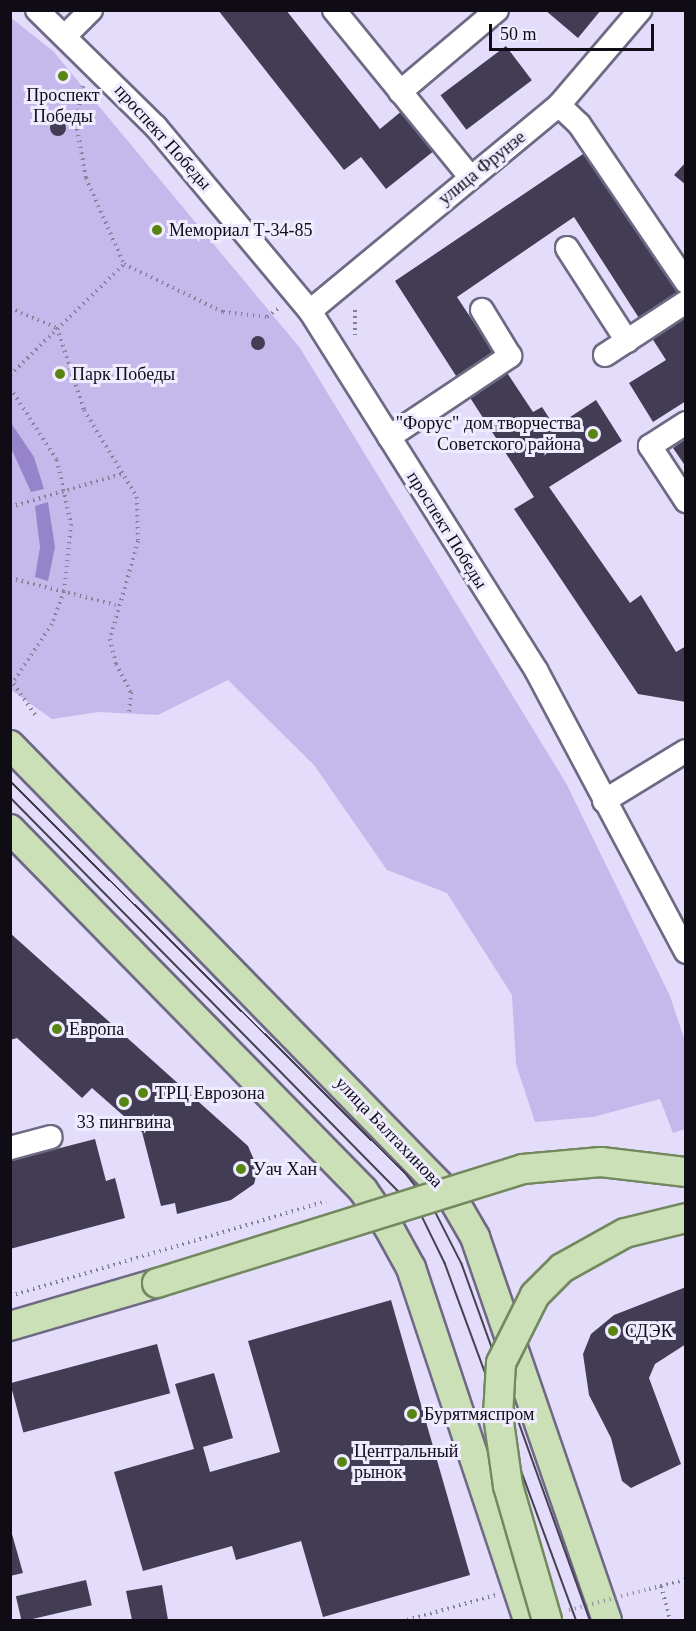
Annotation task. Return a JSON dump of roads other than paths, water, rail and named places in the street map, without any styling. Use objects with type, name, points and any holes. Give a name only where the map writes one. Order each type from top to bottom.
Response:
[{"type":"main road","name":"улица Балтахинова","points":[[10,745],[453,1199],[475,1237],[607,1620]]},
{"type":"main road","points":[[12,834],[363,1190],[411,1269],[528,1620]]},
{"type":"main road","points":[[10,1326],[157,1283],[524,1169],[601,1162],[686,1172]]},
{"type":"main road","points":[[556,1616],[508,1486],[498,1415],[501,1363],[535,1295],[562,1268],[625,1233],[686,1218]]},
{"type":"street","name":"проспект Победы","points":[[37,10],[67,34],[156,126],[310,311],[536,670],[686,952]]},
{"type":"street","points":[[67,34],[91,10]]},
{"type":"street","points":[[334,10],[470,177]]},
{"type":"street","points":[[400,92],[497,10]]},
{"type":"street","name":"улица Фрунзе","points":[[310,311],[559,105],[640,10]]},
{"type":"street","points":[[559,105],[579,124],[686,282]]},
{"type":"street","points":[[567,248],[627,341]]},
{"type":"street","points":[[605,355],[686,302]]},
{"type":"street","points":[[389,437],[510,356],[482,310]]},
{"type":"street","points":[[684,494],[650,446],[686,423]]},
{"type":"street","points":[[604,801],[686,751]]},
{"type":"street","points":[[10,1148],[51,1137]]},
{"type":"tram line","points":[[10,781],[407,1175],[435,1211],[462,1264],[590,1620]]},
{"type":"tram line","points":[[10,797],[421,1214],[445,1263],[576,1620]]},
{"type":"place","name":"Проспект Победы","points":[[63,76]]},
{"type":"place","name":"Мемориал Т-34-85","points":[[157,230]]},
{"type":"place","name":"Парк Победы","points":[[60,374]]},
{"type":"place","name":"\"Форус\" дом творчества Советского района","points":[[593,434]]},
{"type":"place","name":"Европа","points":[[57,1029]]},
{"type":"place","name":"ТРЦ Еврозона","points":[[143,1093]]},
{"type":"place","name":"33 пингвина","points":[[124,1102]]},
{"type":"place","name":"Уач Хан","points":[[241,1169]]},
{"type":"place","name":"СДЭК","points":[[613,1331]]},
{"type":"place","name":"Бурятмяспром","points":[[412,1414]]},
{"type":"place","name":"Центральный рынок","points":[[342,1462]]}]
